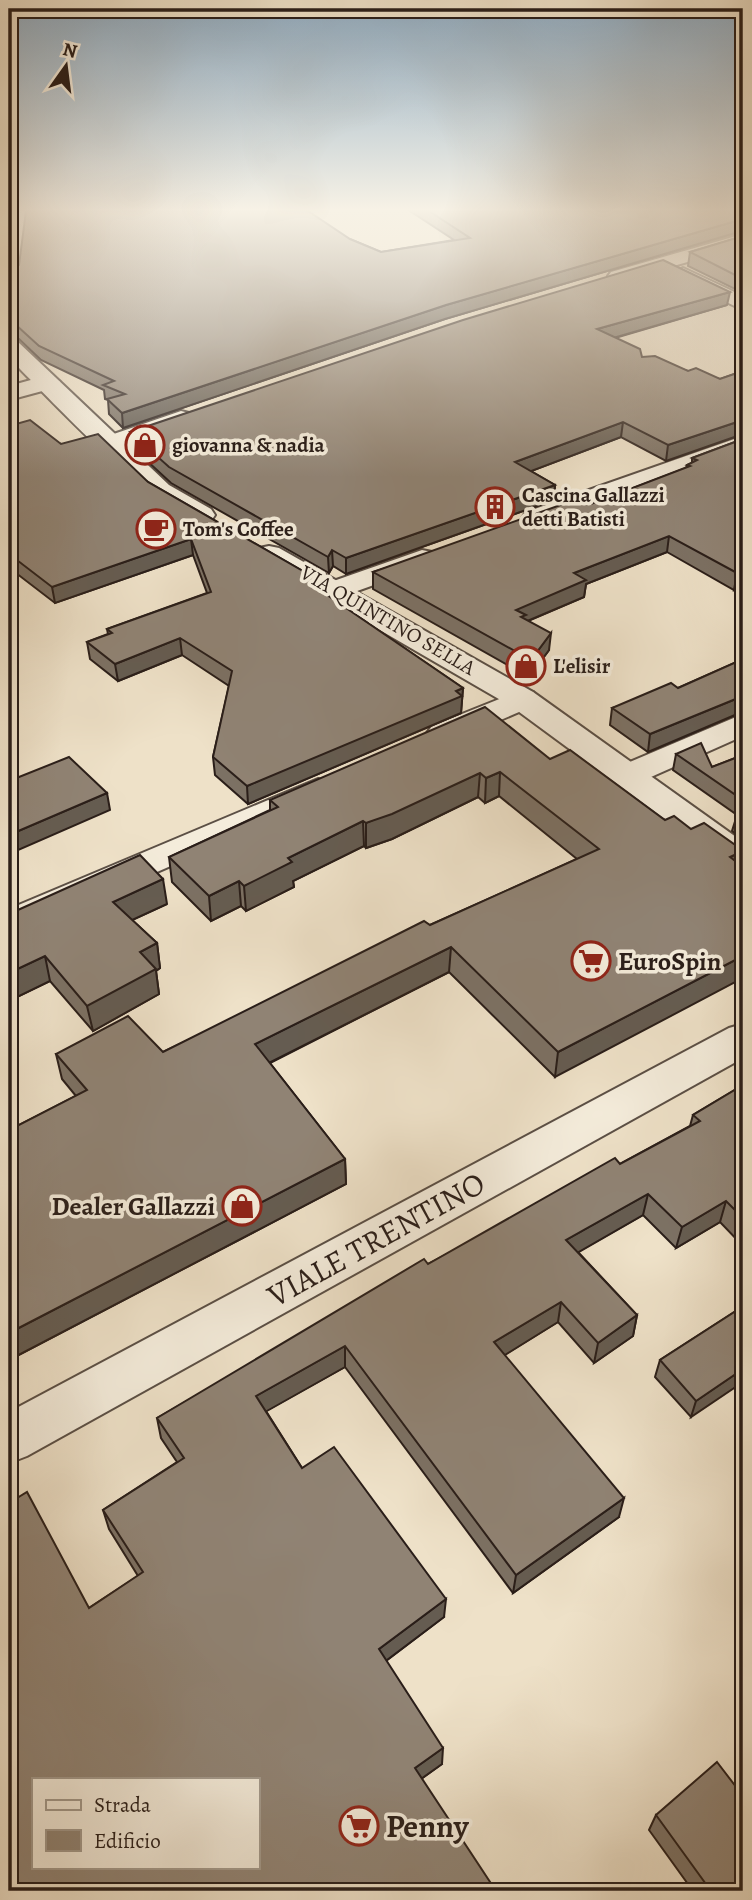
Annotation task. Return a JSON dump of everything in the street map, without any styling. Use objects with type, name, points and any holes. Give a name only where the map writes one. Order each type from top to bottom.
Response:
[{"type":"street","name":"VIA QUINTINO SELLA","points":[[9,346],[160,489],[233,534],[522,699],[630,774],[743,859]]},
{"type":"street","points":[[9,393],[49,382]]},
{"type":"street","points":[[111,443],[198,413]]},
{"type":"street","points":[[509,527],[743,443]]},
{"type":"street","points":[[335,590],[444,551]]},
{"type":"street","points":[[418,745],[522,699]]},
{"type":"street","points":[[630,774],[743,724]]},
{"type":"street","points":[[9,924],[341,778]]},
{"type":"street","name":"VIALE TRENTINO","points":[[9,1439],[743,1039]]},
{"type":"building","points":[[9,300],[464,300],[122,413],[107,399],[125,394],[103,385],[114,381],[39,346],[16,325],[9,324]]},
{"type":"building","points":[[531,300],[702,300],[597,329],[640,349],[642,357],[655,356],[688,371],[696,368],[720,379],[743,371],[743,420],[668,445],[623,422],[515,462],[555,485],[346,558],[332,550],[328,557],[169,467],[130,432]]},
{"type":"building","points":[[30,420],[61,444],[98,434],[148,482],[315,578],[311,584],[463,688],[456,691],[462,696],[247,786],[213,757],[232,671],[180,638],[115,664],[87,642],[112,633],[107,629],[211,592],[191,539],[52,587],[13,557],[9,558],[9,426]]},
{"type":"building","points":[[743,439],[743,570],[737,573],[669,536],[574,573],[586,580],[516,610],[526,615],[521,617],[551,633],[531,660],[373,572],[580,498],[591,504],[690,466],[687,465],[697,460],[692,458]]},
{"type":"building","points":[[743,659],[743,696],[650,734],[612,708],[671,683],[678,688]]},
{"type":"building","points":[[485,707],[550,759],[570,750],[665,820],[674,816],[691,829],[704,823],[734,844],[743,847],[743,851],[730,857],[743,867],[743,956],[558,1052],[451,947],[255,1044],[345,1159],[9,1333],[9,1130],[87,1090],[56,1054],[128,1016],[163,1052],[424,921],[430,925],[599,849],[500,772],[486,778],[480,773],[392,814],[366,823],[363,821],[288,858],[292,862],[244,886],[239,881],[209,896],[169,857],[278,807],[270,800]]},
{"type":"building","points":[[701,743],[712,767],[743,755],[743,800],[676,754]]},
{"type":"building","points":[[69,757],[107,793],[9,835],[9,781]]},
{"type":"building","points":[[743,811],[743,821],[736,815]]},
{"type":"building","points":[[140,855],[163,879],[113,902],[157,943],[140,952],[156,969],[87,1006],[45,956],[9,973],[9,914]]},
{"type":"building","points":[[743,1085],[743,1167],[739,1170],[743,1174],[743,1218],[726,1201],[682,1227],[648,1194],[566,1240],[637,1315],[598,1343],[561,1302],[494,1342],[624,1498],[516,1575],[345,1346],[256,1396],[302,1468],[334,1447],[446,1599],[379,1649],[443,1748],[415,1768],[496,1891],[9,1891],[9,1503],[27,1492],[89,1608],[143,1572],[103,1510],[184,1458],[157,1418],[424,1259],[428,1264],[615,1158],[620,1164],[700,1121],[693,1115]]},
{"type":"building","points":[[739,1309],[743,1314],[743,1369],[696,1401],[660,1360]]},
{"type":"building","points":[[717,1762],[743,1796],[743,1891],[711,1891],[656,1815]]},
{"type":"place","name":"giovanna & nadia","points":[[145,445]]},
{"type":"place","name":"Cascina Gallazzi detti Batisti","points":[[495,507]]},
{"type":"place","name":"Tom's Coffee","points":[[156,529]]},
{"type":"place","name":"L'elisir","points":[[526,666]]},
{"type":"place","name":"EuroSpin","points":[[591,961]]},
{"type":"place","name":"Dealer Gallazzi","points":[[242,1206]]},
{"type":"place","name":"Penny","points":[[359,1826]]}]
